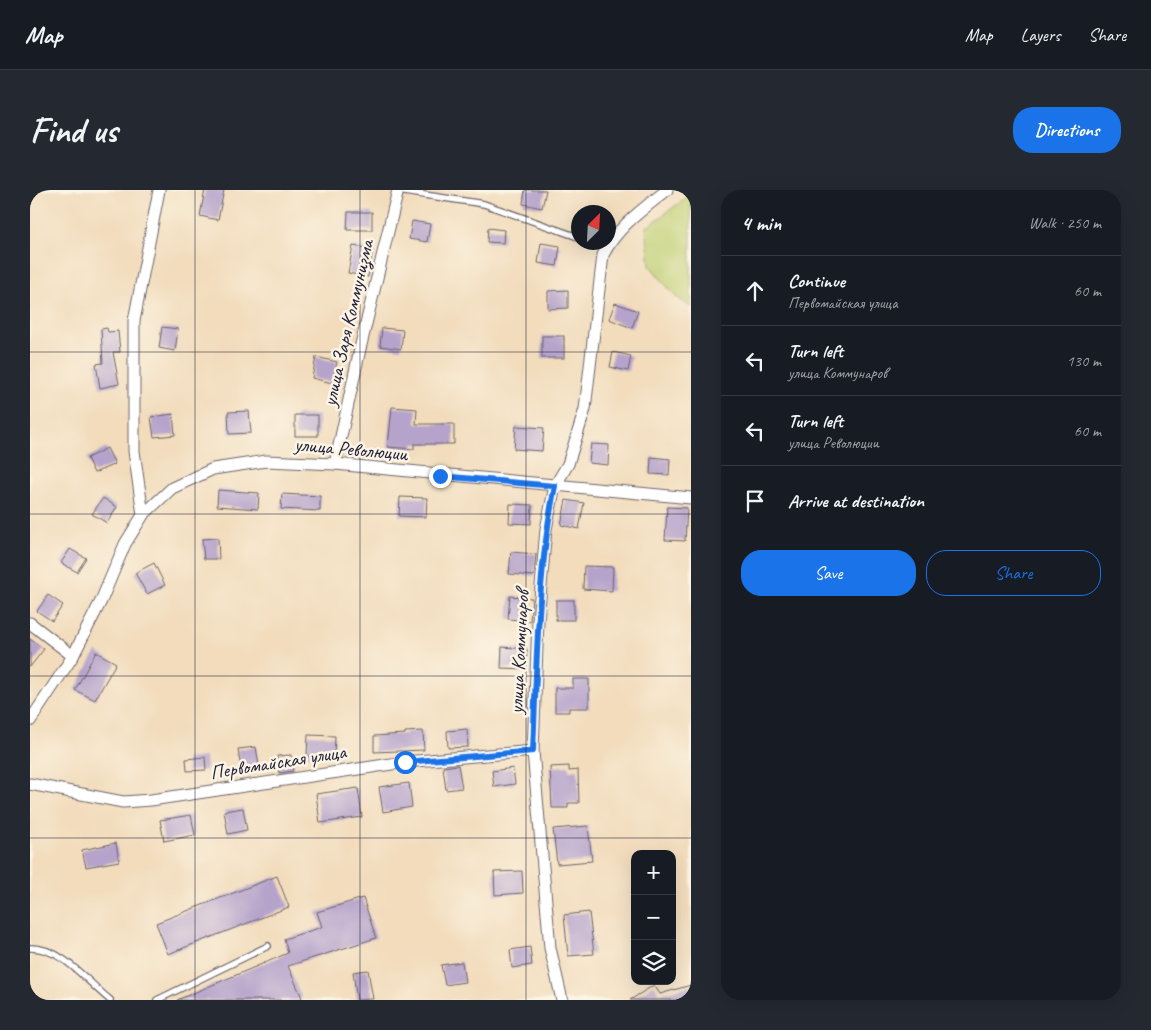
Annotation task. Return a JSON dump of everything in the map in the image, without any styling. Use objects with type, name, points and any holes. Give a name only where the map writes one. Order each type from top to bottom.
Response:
[{"type":"street","points":[[143,515],[134,451],[134,321],[159,190]]},
{"type":"street","name":"улица Коммунаров","points":[[616,235],[626,222],[667,190]]},
{"type":"street","name":"улица Заря Коммунизма","points":[[335,464],[398,191]]},
{"type":"street","name":"улица Коммунаров","points":[[562,1000],[550,948],[533,751],[539,612],[546,528],[555,486],[568,464],[585,410],[600,266],[605,250]]},
{"type":"street","name":"улица Революции","points":[[30,721],[74,656],[101,601],[125,544],[143,515],[172,488],[213,469],[266,461],[335,464],[691,498]]},
{"type":"street","points":[[30,623],[74,656]]},
{"type":"street","name":"Первомайская улица","points":[[30,784],[123,802],[151,800],[405,762],[533,751]]},
{"type":"lane","points":[[398,191],[484,204],[571,235]]},
{"type":"lane","points":[[157,1000],[268,946]]},
{"type":"lane","points":[[30,948],[46,951],[61,958],[110,1000]]},
{"type":"green space","points":[[691,194],[691,307],[675,296],[650,266],[646,228]]},
{"type":"building","points":[[205,190],[224,190],[218,220],[200,216]]},
{"type":"building","points":[[525,190],[546,190],[542,208],[523,204]]},
{"type":"building","points":[[348,212],[372,212],[372,230],[347,230]]},
{"type":"building","points":[[412,221],[430,224],[427,242],[409,239]]},
{"type":"building","points":[[488,228],[504,230],[503,243],[487,242]]},
{"type":"building","points":[[541,243],[560,246],[557,266],[538,263]]},
{"type":"building","points":[[353,246],[373,249],[368,277],[348,273]]},
{"type":"building","points":[[568,290],[568,308],[548,309],[548,291]]},
{"type":"building","points":[[615,303],[638,311],[632,328],[609,319]]},
{"type":"building","points":[[162,327],[178,329],[175,351],[159,348]]},
{"type":"building","points":[[107,328],[108,332],[118,331],[120,352],[113,352],[119,384],[100,388],[96,364],[103,363],[101,329]]},
{"type":"building","points":[[382,328],[403,330],[401,349],[380,346]]},
{"type":"building","points":[[542,336],[564,336],[564,358],[542,358]]},
{"type":"building","points":[[613,352],[631,356],[628,371],[610,367]]},
{"type":"building","points":[[316,357],[337,362],[332,383],[312,378]]},
{"type":"building","points":[[392,407],[417,409],[416,424],[454,424],[454,444],[414,444],[414,449],[388,447]]},
{"type":"building","points":[[249,411],[251,433],[229,434],[228,412]]},
{"type":"building","points":[[173,414],[175,435],[154,437],[151,417]]},
{"type":"building","points":[[295,415],[318,415],[318,436],[295,436]]},
{"type":"building","points":[[516,426],[544,428],[542,451],[514,449]]},
{"type":"building","points":[[591,444],[609,445],[608,465],[589,463]]},
{"type":"building","points":[[107,448],[115,464],[94,473],[87,458]]},
{"type":"building","points":[[651,457],[670,459],[669,475],[650,474]]},
{"type":"building","points":[[218,490],[259,493],[258,509],[217,506]]},
{"type":"building","points":[[282,494],[320,496],[320,511],[281,509]]},
{"type":"building","points":[[400,497],[427,498],[426,517],[399,516]]},
{"type":"building","points":[[103,498],[117,507],[107,523],[92,514]]},
{"type":"building","points":[[566,500],[584,503],[579,529],[561,525]]},
{"type":"building","points":[[510,504],[532,505],[531,524],[509,523]]},
{"type":"building","points":[[667,507],[687,508],[685,541],[665,540]]},
{"type":"building","points":[[218,538],[219,559],[204,559],[202,539]]},
{"type":"building","points":[[70,549],[86,558],[77,572],[61,563]]},
{"type":"building","points":[[511,552],[536,554],[534,576],[509,574]]},
{"type":"building","points":[[154,563],[165,585],[147,594],[135,573]]},
{"type":"building","points":[[584,566],[613,567],[612,591],[583,589]]},
{"type":"building","points":[[48,595],[63,605],[52,621],[37,611]]},
{"type":"building","points":[[510,596],[532,598],[530,621],[508,619]]},
{"type":"building","points":[[556,600],[574,600],[574,620],[556,620]]},
{"type":"building","points":[[30,639],[44,649],[30,667]]},
{"type":"building","points":[[502,647],[527,649],[526,669],[501,668]]},
{"type":"building","points":[[96,652],[116,663],[95,700],[75,690]]},
{"type":"building","points":[[573,679],[589,679],[589,708],[569,708],[569,712],[555,712],[555,688],[573,688]]},
{"type":"building","points":[[467,729],[468,747],[448,748],[447,731]]},
{"type":"building","points":[[423,731],[424,750],[374,752],[374,736]]},
{"type":"building","points":[[308,735],[335,736],[334,757],[307,756]]},
{"type":"building","points":[[256,747],[259,766],[241,769],[238,749]]},
{"type":"building","points":[[291,755],[293,771],[279,773],[277,756]]},
{"type":"building","points":[[205,757],[206,770],[187,771],[186,759]]},
{"type":"building","points":[[458,765],[462,788],[446,790],[443,767]]},
{"type":"building","points":[[569,766],[569,771],[578,770],[579,803],[568,803],[568,808],[552,808],[550,767]]},
{"type":"building","points":[[513,768],[515,784],[494,787],[492,771]]},
{"type":"building","points":[[409,783],[412,807],[383,812],[379,787]]},
{"type":"building","points":[[358,788],[362,817],[320,823],[316,794]]},
{"type":"building","points":[[243,808],[247,830],[228,834],[224,811]]},
{"type":"building","points":[[191,815],[195,835],[164,841],[160,820]]},
{"type":"building","points":[[588,826],[592,861],[557,864],[553,829]]},
{"type":"building","points":[[116,843],[119,861],[86,867],[82,850]]},
{"type":"building","points":[[522,871],[523,893],[495,895],[494,872]]},
{"type":"building","points":[[277,876],[289,907],[168,954],[156,923]]},
{"type":"building","points":[[363,898],[376,938],[288,966],[302,998],[296,1000],[177,1000],[288,953],[284,939],[322,927],[317,912]]},
{"type":"building","points":[[589,912],[594,954],[568,956],[564,915]]},
{"type":"building","points":[[530,947],[532,965],[512,968],[510,950]]},
{"type":"building","points":[[462,962],[465,982],[445,985],[441,965]]},
{"type":"building","points":[[368,970],[373,999],[357,1000],[353,972]]},
{"type":"building","points":[[654,985],[660,994],[691,985],[691,1000],[630,1000]]},
{"type":"route","points":[[405,762],[533,751],[538,621],[546,528],[555,486],[440,476]]}]
